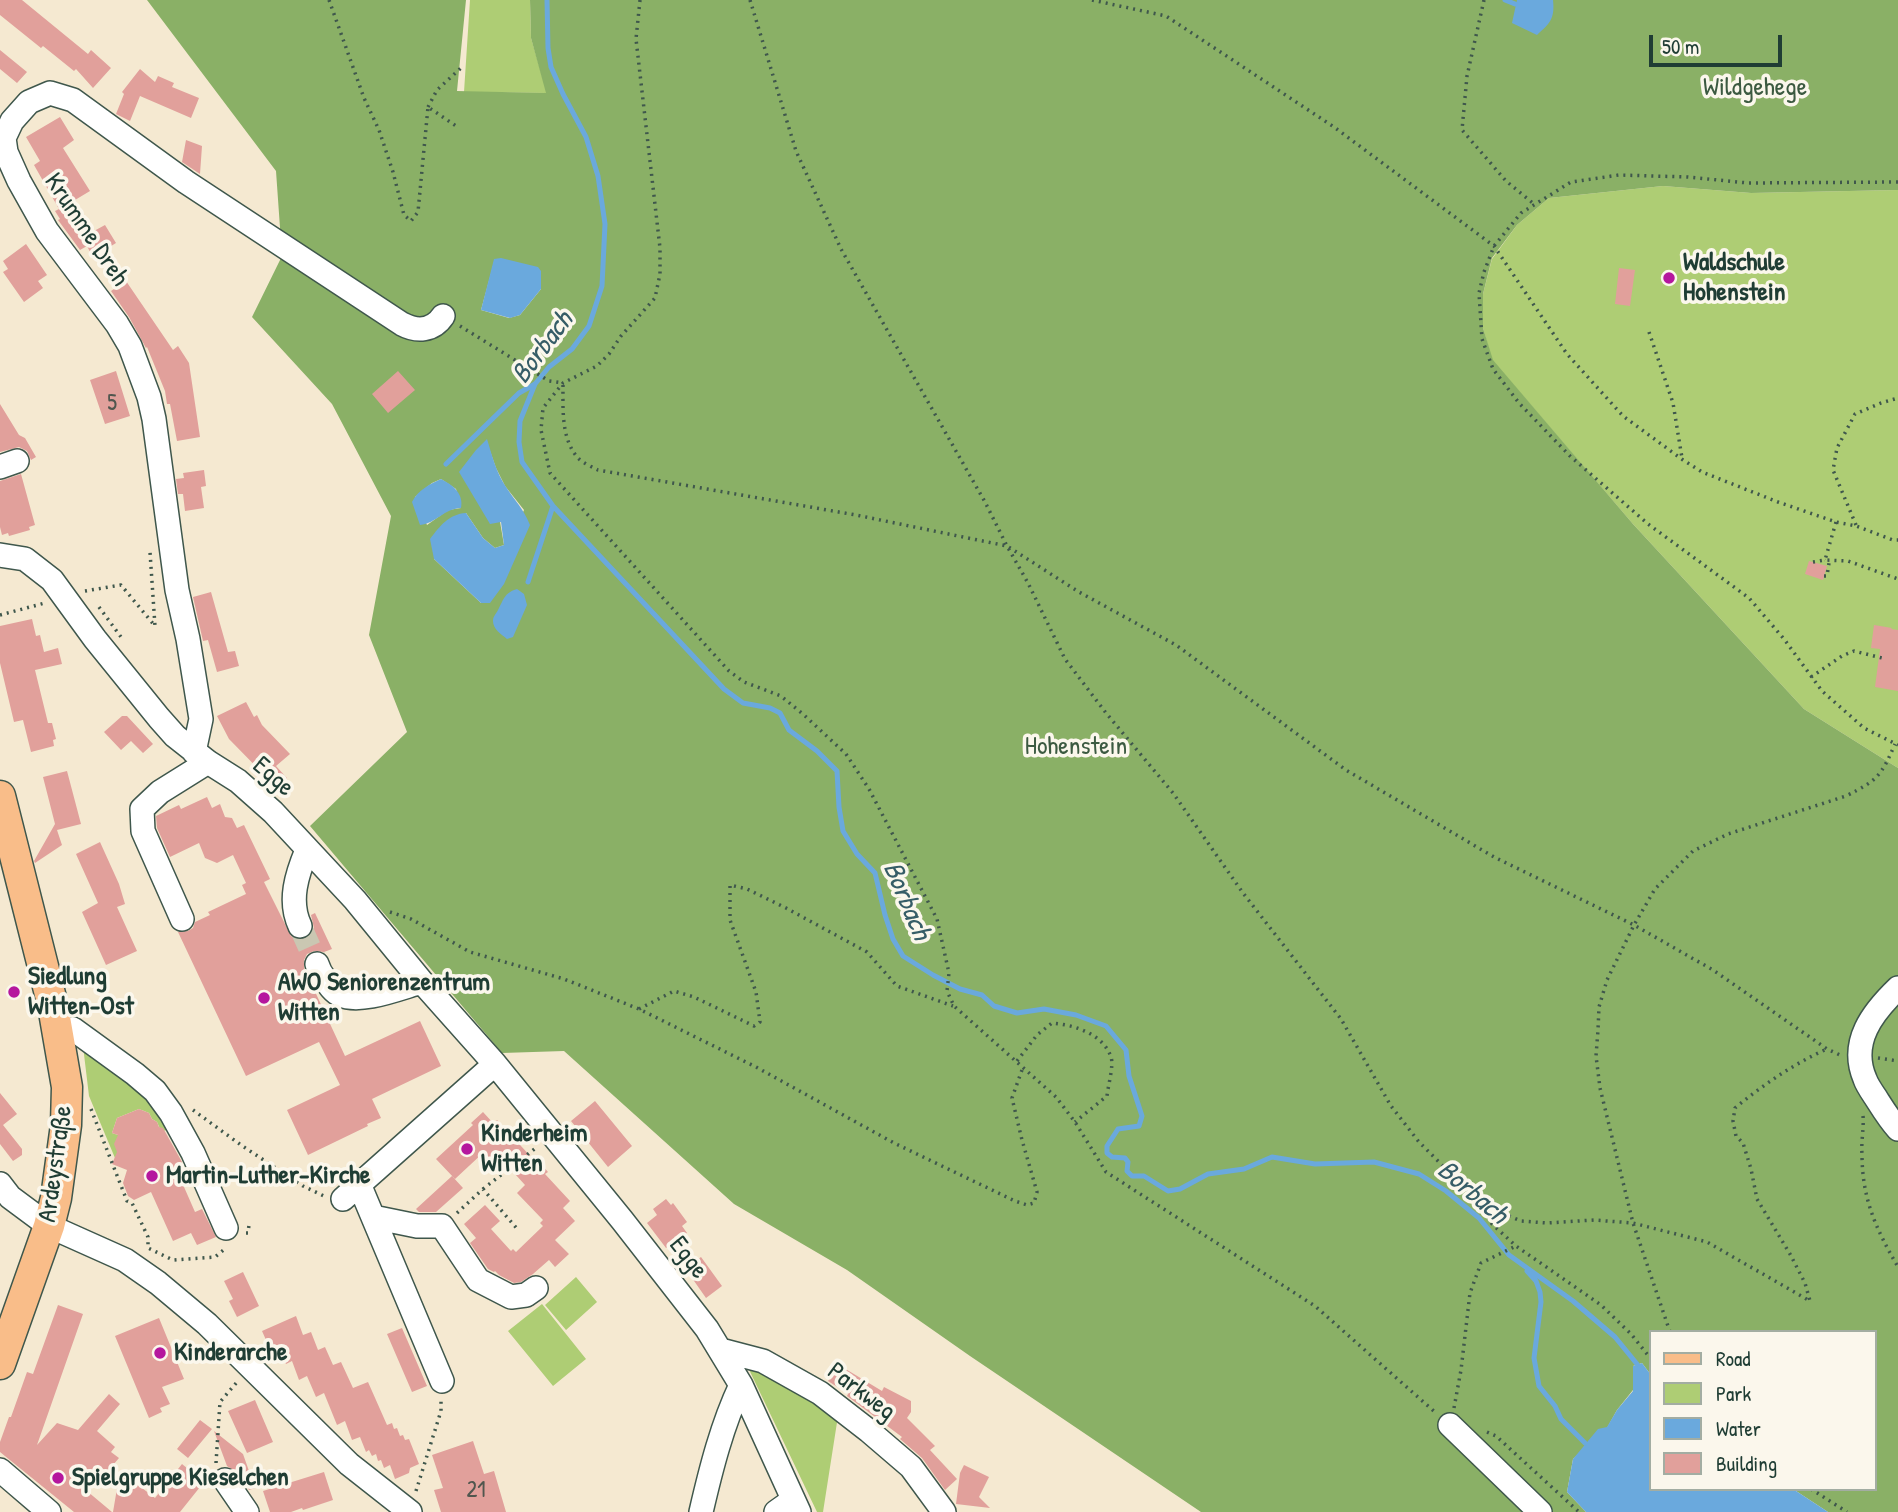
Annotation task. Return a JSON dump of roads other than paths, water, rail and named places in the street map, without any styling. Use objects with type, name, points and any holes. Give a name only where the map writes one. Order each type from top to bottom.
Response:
[{"type":"main road","name":"Ardeystraße","points":[[0,796],[58,1030],[66,1087],[66,1125],[57,1198],[3,1346]]},
{"type":"street","name":"Krumme Dreh","points":[[201,757],[201,719],[177,590],[149,397],[130,346],[117,324],[47,232],[33,208],[6,152],[6,130],[29,102],[50,93],[74,100],[186,182],[402,324],[412,329],[424,329],[437,324],[443,316]]},
{"type":"street","name":"Egge","points":[[0,555],[25,559],[52,580],[95,639],[175,736],[238,781],[273,812],[355,900],[422,982],[495,1064],[678,1290],[721,1350],[741,1385],[789,1508]]},
{"type":"street","points":[[182,919],[142,831],[142,808],[201,757]]},
{"type":"street","points":[[300,926],[295,917],[294,894],[307,849]]},
{"type":"street","points":[[317,964],[331,988],[338,994],[350,997],[368,997],[422,982]]},
{"type":"street","points":[[1898,988],[1872,1016],[1861,1040],[1859,1061],[1865,1080],[1898,1129]]},
{"type":"street","points":[[58,1030],[73,1029],[155,1091],[171,1112],[193,1153],[241,1228]]},
{"type":"street","points":[[442,1381],[373,1217],[351,1191],[495,1064]]},
{"type":"street","points":[[0,1184],[10,1197],[49,1226],[125,1260],[158,1283],[207,1324],[349,1465],[412,1504]]},
{"type":"street","points":[[373,1217],[417,1226],[442,1226],[478,1280],[511,1297],[526,1294],[536,1288]]},
{"type":"street","name":"Parkweg","points":[[721,1350],[763,1361],[820,1393],[911,1467],[944,1512]]},
{"type":"street","points":[[701,1512],[714,1459],[741,1385]]},
{"type":"street","points":[[1450,1426],[1540,1512]]},
{"type":"street","points":[[0,1470],[49,1512]]},
{"type":"street","points":[[225,1480],[247,1512]]},
{"type":"water","points":[[1517,0],[1553,0],[1551,20],[1537,35],[1512,23]]},
{"type":"water","points":[[501,258],[538,267],[541,271],[541,289],[520,315],[510,318],[481,310],[494,259]]},
{"type":"water","points":[[487,439],[506,487],[530,525],[504,584],[490,603],[481,603],[434,559],[430,539],[450,518],[466,513],[483,538],[495,548],[504,545],[501,522],[490,524],[459,472]]},
{"type":"water","points":[[441,479],[457,491],[461,498],[461,508],[420,525],[412,502],[421,491]]},
{"type":"water","points":[[517,589],[524,594],[527,605],[513,637],[507,639],[496,629],[493,619],[509,592]]},
{"type":"water","points":[[1642,1363],[1650,1374],[1650,1491],[1796,1491],[1828,1512],[1586,1512],[1567,1492],[1573,1459],[1598,1429],[1607,1427],[1633,1391],[1633,1366]]},
{"type":"waterway","name":"Borbach","points":[[547,0],[551,67],[586,137],[598,176],[605,224],[602,286],[589,326],[572,349],[549,367],[535,384],[520,421],[522,462],[553,506],[724,689],[743,703],[770,708],[780,713],[789,730],[817,751],[837,771],[843,831],[857,854],[875,873],[893,939],[903,956],[960,989],[982,995],[994,1006],[1017,1013],[1044,1009],[1076,1015],[1106,1026],[1126,1050],[1129,1076],[1142,1116],[1139,1126],[1118,1129],[1107,1146],[1107,1153],[1112,1157],[1125,1158],[1128,1162],[1127,1171],[1132,1176],[1144,1176],[1168,1191],[1180,1189],[1208,1174],[1244,1169],[1272,1157],[1315,1164],[1374,1162],[1419,1174],[1446,1191],[1479,1218],[1509,1255],[1573,1301],[1615,1337],[1637,1364]]},
{"type":"waterway","points":[[1505,0],[1515,4]]},
{"type":"waterway","points":[[446,464],[519,393],[535,384]]},
{"type":"waterway","points":[[528,582],[553,506]]},
{"type":"waterway","points":[[1527,1271],[1536,1281],[1540,1292],[1534,1358],[1539,1386],[1555,1406],[1561,1419],[1585,1443]]},
{"type":"tunnel","points":[[300,926],[317,964]]},
{"type":"place","name":"Waldschule Hohenstein","points":[[1669,278]]},
{"type":"place","name":"Siedlung Witten-Ost","points":[[14,992]]},
{"type":"place","name":"AWO Seniorenzentrum Witten","points":[[264,998]]},
{"type":"place","name":"Kinderheim Witten","points":[[467,1149]]},
{"type":"place","name":"Martin-Luther-Kirche","points":[[152,1176]]},
{"type":"place","name":"Kinderarche","points":[[160,1353]]},
{"type":"place","name":"Spielgruppe Kieselchen","points":[[58,1478]]},
{"type":"park label","name":"Wildgehege","points":[[1755,88]]},
{"type":"park label","name":"Hohenstein","points":[[1076,747]]}]
